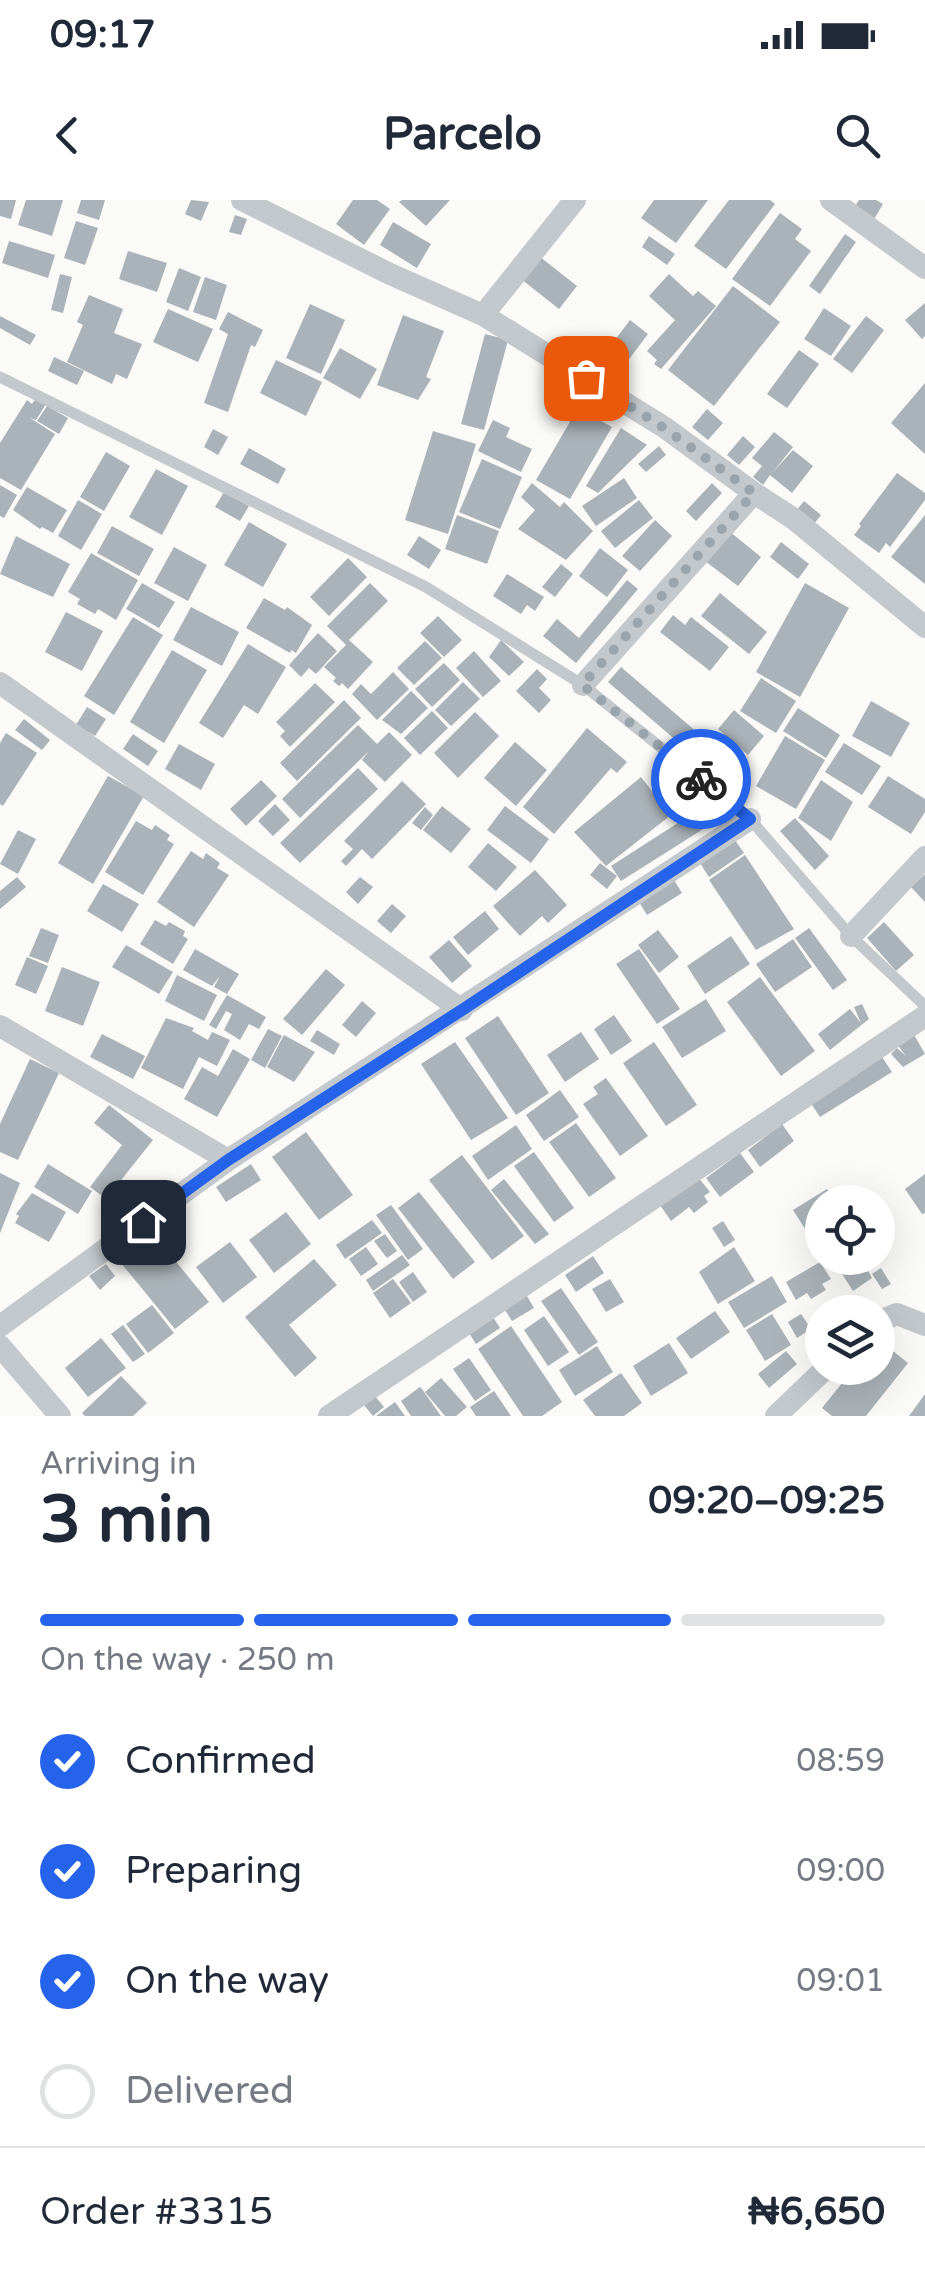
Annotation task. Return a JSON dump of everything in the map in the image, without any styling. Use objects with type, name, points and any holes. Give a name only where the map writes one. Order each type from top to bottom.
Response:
[{"type":"street","points":[[244,200],[483,316],[664,428],[794,519],[925,627]]},
{"type":"street","points":[[483,316],[575,200]]},
{"type":"street","points":[[831,200],[925,268]]},
{"type":"street","points":[[582,685],[754,493]]},
{"type":"street","points":[[0,683],[462,1010]]},
{"type":"street","points":[[0,1326],[228,1160],[750,819]]},
{"type":"street","points":[[851,936],[925,856]]},
{"type":"street","points":[[330,1416],[925,1016]]},
{"type":"street","points":[[0,1026],[228,1160]]},
{"type":"street","points":[[895,1315],[925,1325]]},
{"type":"street","points":[[0,1346],[60,1416]]},
{"type":"street","points":[[776,1416],[808,1385]]},
{"type":"lane","points":[[0,377],[426,586],[582,685],[750,819],[851,936],[925,1006]]},
{"type":"building","points":[[0,200],[16,200],[11,219],[0,216]]},
{"type":"building","points":[[26,200],[63,200],[52,236],[18,225]]},
{"type":"building","points":[[81,200],[105,200],[99,220],[77,213]]},
{"type":"building","points":[[191,200],[209,202],[201,221],[185,214]]},
{"type":"building","points":[[353,200],[377,200],[390,209],[364,245],[336,224]]},
{"type":"building","points":[[450,200],[426,226],[399,202]]},
{"type":"building","points":[[654,200],[708,200],[676,243],[641,218]]},
{"type":"building","points":[[729,200],[770,200],[775,204],[726,269],[694,246]]},
{"type":"building","points":[[859,200],[883,204],[873,221],[853,209]]},
{"type":"building","points":[[780,213],[802,229],[795,239],[811,251],[770,306],[732,279]]},
{"type":"building","points":[[235,215],[247,219],[241,235],[229,232]]},
{"type":"building","points":[[76,221],[98,228],[85,265],[64,258]]},
{"type":"building","points":[[393,222],[431,244],[417,268],[380,245]]},
{"type":"building","points":[[845,234],[856,242],[820,294],[809,286]]},
{"type":"building","points":[[649,236],[675,254],[667,265],[642,247]]},
{"type":"building","points":[[9,241],[55,255],[48,278],[2,263]]},
{"type":"building","points":[[128,251],[167,263],[157,292],[119,279]]},
{"type":"building","points":[[539,256],[577,286],[559,309],[521,279]]},
{"type":"building","points":[[179,268],[201,277],[188,311],[166,302]]},
{"type":"building","points":[[60,274],[72,277],[63,313],[51,310]]},
{"type":"building","points":[[669,274],[693,296],[698,291],[716,306],[661,369],[647,351],[675,320],[649,296]]},
{"type":"building","points":[[205,277],[227,285],[216,320],[193,312]]},
{"type":"building","points":[[733,286],[780,322],[714,406],[668,370]]},
{"type":"building","points":[[89,295],[123,309],[114,333],[142,344],[127,379],[116,374],[112,384],[67,362],[83,325],[77,322]]},
{"type":"building","points":[[925,303],[925,336],[922,339],[905,320]]},
{"type":"building","points":[[310,304],[345,320],[321,374],[286,358]]},
{"type":"building","points":[[824,308],[851,326],[831,356],[804,339]]},
{"type":"building","points":[[168,309],[213,329],[198,362],[153,342]]},
{"type":"building","points":[[228,312],[263,330],[255,347],[251,345],[228,412],[204,403],[228,334],[219,329]]},
{"type":"building","points":[[403,315],[444,331],[426,377],[431,379],[418,400],[377,385]]},
{"type":"building","points":[[0,316],[36,335],[30,345],[0,328]]},
{"type":"building","points":[[866,316],[884,330],[852,373],[833,359]]},
{"type":"building","points":[[630,320],[648,334],[621,370],[603,356]]},
{"type":"building","points":[[485,334],[508,340],[484,430],[461,424]]},
{"type":"building","points":[[340,348],[377,369],[360,399],[323,378]]},
{"type":"building","points":[[799,350],[819,364],[787,408],[767,394]]},
{"type":"building","points":[[54,357],[84,371],[77,385],[48,371]]},
{"type":"building","points":[[276,360],[322,382],[306,416],[260,393]]},
{"type":"building","points":[[925,383],[925,454],[891,423]]},
{"type":"building","points":[[36,398],[46,404],[36,420],[30,418],[55,434],[21,490],[0,478],[0,443],[27,400],[32,404]]},
{"type":"building","points":[[47,406],[68,418],[59,434],[37,421]]},
{"type":"building","points":[[578,408],[612,427],[570,499],[536,480]]},
{"type":"building","points":[[707,409],[723,423],[708,440],[692,427]]},
{"type":"building","points":[[493,420],[510,428],[506,437],[532,449],[521,472],[478,451]]},
{"type":"building","points":[[621,428],[647,445],[598,493],[586,486]]},
{"type":"building","points":[[213,429],[228,437],[218,455],[204,447]]},
{"type":"building","points":[[433,431],[476,444],[448,534],[405,520]]},
{"type":"building","points":[[774,432],[793,447],[773,472],[793,450],[813,466],[792,493],[770,475],[763,485],[753,477],[762,466],[752,458]]},
{"type":"building","points":[[743,436],[755,447],[739,465],[727,455]]},
{"type":"building","points":[[659,446],[666,455],[646,472],[638,464]]},
{"type":"building","points":[[249,448],[286,469],[278,484],[240,464]]},
{"type":"building","points":[[106,452],[130,466],[104,511],[80,497]]},
{"type":"building","points":[[482,459],[522,477],[500,529],[459,512]]},
{"type":"building","points":[[156,469],[188,486],[162,535],[129,517]]},
{"type":"building","points":[[897,473],[925,493],[925,500],[890,547],[886,543],[879,553],[854,535]]},
{"type":"building","points":[[624,478],[637,498],[596,526],[582,506]]},
{"type":"building","points":[[532,483],[560,507],[564,502],[593,531],[566,560],[518,529],[535,510],[521,497]]},
{"type":"building","points":[[712,483],[722,493],[696,521],[686,511]]},
{"type":"building","points":[[0,485],[17,495],[4,518],[0,516]]},
{"type":"building","points":[[27,487],[67,510],[53,533],[40,529],[13,510]]},
{"type":"building","points":[[224,492],[249,506],[240,521],[215,507]]},
{"type":"building","points":[[78,500],[102,514],[81,550],[58,536]]},
{"type":"building","points":[[639,500],[653,518],[615,548],[601,531]]},
{"type":"building","points":[[804,501],[821,515],[813,525],[796,511]]},
{"type":"building","points":[[457,515],[499,531],[487,564],[445,549]]},
{"type":"building","points":[[925,515],[925,584],[891,557]]},
{"type":"building","points":[[655,520],[672,536],[640,571],[622,556]]},
{"type":"building","points":[[249,522],[287,544],[263,587],[224,565]]},
{"type":"building","points":[[112,526],[154,549],[139,576],[97,553]]},
{"type":"building","points":[[729,531],[761,557],[738,586],[705,561]]},
{"type":"building","points":[[16,536],[70,564],[53,597],[0,574]]},
{"type":"building","points":[[419,536],[441,550],[429,569],[407,555]]},
{"type":"building","points":[[781,542],[809,564],[798,579],[770,557]]},
{"type":"building","points":[[174,547],[207,565],[188,601],[154,583]]},
{"type":"building","points":[[600,548],[628,570],[607,597],[579,576]]},
{"type":"building","points":[[91,553],[138,580],[116,620],[98,609],[95,614],[77,604],[80,599],[68,592]]},
{"type":"building","points":[[348,558],[367,577],[329,616],[310,597]]},
{"type":"building","points":[[561,564],[573,574],[555,597],[542,587]]},
{"type":"building","points":[[507,574],[544,597],[535,611],[527,605],[521,614],[493,596]]},
{"type":"building","points":[[627,580],[638,589],[576,663],[543,636],[557,619],[579,638]]},
{"type":"building","points":[[142,583],[175,602],[159,628],[126,609]]},
{"type":"building","points":[[370,583],[388,601],[349,640],[373,662],[348,689],[333,681],[336,678],[324,667],[346,645],[327,626]]},
{"type":"building","points":[[805,583],[849,608],[800,697],[756,672]]},
{"type":"building","points":[[720,593],[767,632],[749,654],[701,616]]},
{"type":"building","points":[[264,598],[285,610],[287,607],[312,625],[296,653],[246,628]]},
{"type":"building","points":[[191,607],[239,632],[222,666],[173,640]]},
{"type":"building","points":[[66,612],[103,631],[82,671],[45,652]]},
{"type":"building","points":[[673,615],[685,625],[691,617],[729,647],[710,671],[660,632]]},
{"type":"building","points":[[438,616],[462,640],[444,657],[420,633]]},
{"type":"building","points":[[133,617],[163,635],[114,715],[84,696]]},
{"type":"building","points":[[318,633],[337,651],[316,674],[309,668],[301,677],[289,665]]},
{"type":"building","points":[[501,640],[524,662],[509,676],[489,657]]},
{"type":"building","points":[[425,641],[442,658],[414,685],[397,668]]},
{"type":"building","points":[[248,644],[286,667],[258,714],[244,705],[223,738],[199,723]]},
{"type":"building","points":[[172,650],[207,670],[164,743],[130,722]]},
{"type":"building","points":[[474,651],[501,681],[483,697],[456,668]]},
{"type":"building","points":[[444,663],[460,680],[432,707],[415,689]]},
{"type":"building","points":[[621,667],[705,739],[692,754],[608,682]]},
{"type":"building","points":[[537,669],[547,679],[539,688],[551,700],[539,713],[516,691]]},
{"type":"building","points":[[393,672],[409,689],[377,720],[352,694],[361,684],[371,694]]},
{"type":"building","points":[[761,678],[796,701],[776,733],[740,711]]},
{"type":"building","points":[[463,682],[480,699],[451,726],[435,710]]},
{"type":"building","points":[[315,683],[335,702],[290,747],[280,736],[285,731],[276,722]]},
{"type":"building","points":[[411,691],[428,708],[401,734],[382,720]]},
{"type":"building","points":[[344,700],[361,718],[297,781],[280,763]]},
{"type":"building","points":[[871,701],[910,723],[891,757],[852,736]]},
{"type":"building","points":[[87,707],[106,719],[95,736],[76,725]]},
{"type":"building","points":[[798,708],[840,735],[826,758],[783,731]]},
{"type":"building","points":[[734,710],[764,736],[748,755],[718,729]]},
{"type":"building","points":[[432,711],[448,728],[420,755],[404,738]]},
{"type":"building","points":[[475,712],[499,736],[458,778],[434,753]]},
{"type":"building","points":[[24,719],[50,740],[42,750],[15,730]]},
{"type":"building","points":[[358,725],[377,744],[389,732],[412,755],[385,782],[362,760],[369,751],[300,818],[282,799]]},
{"type":"building","points":[[587,728],[627,762],[617,773],[611,768],[554,834],[523,807]]},
{"type":"building","points":[[6,733],[37,753],[3,806],[0,743]]},
{"type":"building","points":[[133,734],[158,751],[148,766],[123,749]]},
{"type":"building","points":[[785,736],[825,760],[796,809],[756,786]]},
{"type":"building","points":[[515,742],[547,770],[516,806],[484,778]]},
{"type":"building","points":[[844,743],[881,766],[862,795],[825,772]]},
{"type":"building","points":[[179,744],[215,764],[201,790],[165,769]]},
{"type":"building","points":[[721,746],[741,767],[727,781],[707,759]]},
{"type":"building","points":[[358,768],[378,789],[300,863],[280,843]]},
{"type":"building","points":[[108,776],[144,796],[93,884],[58,863]]},
{"type":"building","points":[[888,776],[925,799],[925,812],[911,834],[868,807]]},
{"type":"building","points":[[641,777],[671,815],[606,866],[574,832]]},
{"type":"building","points":[[261,780],[277,796],[246,826],[230,809]]},
{"type":"building","points":[[821,780],[853,802],[831,841],[798,818]]},
{"type":"building","points":[[402,781],[426,804],[372,859],[362,849],[346,866],[341,861],[353,849],[344,841]]},
{"type":"building","points":[[275,804],[290,820],[273,836],[258,821]]},
{"type":"building","points":[[442,806],[471,829],[451,853],[423,830]]},
{"type":"building","points":[[505,806],[549,839],[531,863],[487,830]]},
{"type":"building","points":[[425,807],[433,815],[421,830],[412,823]]},
{"type":"building","points":[[698,810],[708,826],[621,881],[611,866]]},
{"type":"building","points":[[795,818],[829,856],[815,870],[780,831]]},
{"type":"building","points":[[136,821],[152,830],[155,825],[170,835],[167,840],[174,844],[143,895],[105,872]]},
{"type":"building","points":[[18,830],[36,839],[18,874],[0,864]]},
{"type":"building","points":[[735,840],[744,853],[709,877],[700,863]]},
{"type":"building","points":[[488,843],[517,867],[496,891],[468,867]]},
{"type":"building","points":[[191,851],[203,859],[206,853],[220,863],[217,868],[229,875],[194,927],[157,902]]},
{"type":"building","points":[[745,855],[794,929],[756,950],[709,880]]},
{"type":"building","points":[[600,863],[617,876],[607,889],[590,875]]},
{"type":"building","points":[[535,870],[567,905],[548,923],[542,916],[520,936],[493,906]]},
{"type":"building","points":[[925,874],[925,902],[911,887]]},
{"type":"building","points":[[17,877],[26,887],[0,909],[0,891]]},
{"type":"building","points":[[360,877],[373,887],[358,904],[346,892]]},
{"type":"building","points":[[674,880],[682,893],[647,915],[639,902]]},
{"type":"building","points":[[103,884],[139,904],[122,932],[87,911]]},
{"type":"building","points":[[392,904],[406,916],[391,933],[377,921]]},
{"type":"building","points":[[485,911],[499,929],[468,955],[453,937]]},
{"type":"building","points":[[155,920],[185,931],[183,936],[188,939],[173,964],[140,944]]},
{"type":"building","points":[[884,922],[914,955],[896,971],[867,938]]},
{"type":"building","points":[[41,928],[59,935],[48,963],[29,956]]},
{"type":"building","points":[[809,928],[847,980],[833,990],[795,938]]},
{"type":"building","points":[[658,930],[679,957],[659,973],[638,945]]},
{"type":"building","points":[[731,936],[750,964],[705,994],[687,966]]},
{"type":"building","points":[[793,939],[812,967],[775,992],[756,964]]},
{"type":"building","points":[[449,940],[472,966],[452,983],[429,957]]},
{"type":"building","points":[[126,945],[173,972],[159,994],[112,967]]},
{"type":"building","points":[[195,949],[239,974],[227,994],[214,987],[220,976],[212,986],[183,970]]},
{"type":"building","points":[[639,949],[680,1009],[657,1024],[616,964]]},
{"type":"building","points":[[27,957],[48,966],[36,994],[15,985]]},
{"type":"building","points":[[62,967],[100,982],[83,1026],[45,1011]]},
{"type":"building","points":[[326,969],[345,985],[302,1035],[283,1019]]},
{"type":"building","points":[[177,975],[217,995],[204,1021],[165,1001]]},
{"type":"building","points":[[760,977],[815,1051],[781,1076],[727,1002]]},
{"type":"building","points":[[227,995],[266,1017],[259,1029],[249,1024],[240,1040],[224,1030],[232,1014],[226,1011],[216,1029],[209,1025]]},
{"type":"building","points":[[706,999],[726,1031],[682,1058],[662,1027]]},
{"type":"building","points":[[362,1001],[376,1013],[356,1037],[342,1025]]},
{"type":"building","points":[[862,1004],[869,1019],[830,1050],[818,1034],[850,1009],[861,1023],[854,1007]]},
{"type":"building","points":[[614,1015],[632,1041],[611,1055],[594,1029]]},
{"type":"building","points":[[498,1016],[549,1093],[516,1115],[465,1038]]},
{"type":"building","points":[[166,1018],[194,1028],[192,1031],[208,1040],[212,1032],[230,1040],[217,1066],[199,1057],[183,1089],[141,1068]]},
{"type":"building","points":[[268,1029],[282,1036],[265,1068],[251,1060]]},
{"type":"building","points":[[317,1030],[340,1044],[334,1055],[310,1041]]},
{"type":"building","points":[[581,1032],[599,1059],[565,1082],[547,1055]]},
{"type":"building","points":[[913,1033],[925,1054],[903,1067],[891,1054],[897,1048],[906,1056],[896,1043]]},
{"type":"building","points":[[102,1034],[145,1056],[133,1079],[90,1057]]},
{"type":"building","points":[[284,1035],[315,1052],[294,1082],[267,1067]]},
{"type":"building","points":[[455,1042],[508,1118],[471,1140],[421,1064]]},
{"type":"building","points":[[654,1042],[697,1105],[666,1126],[623,1063]]},
{"type":"building","points":[[233,1049],[250,1059],[217,1117],[184,1099],[202,1067],[218,1076]]},
{"type":"building","points":[[882,1057],[892,1072],[820,1117],[810,1102]]},
{"type":"building","points":[[30,1059],[59,1073],[18,1160],[0,1152],[0,1124]]},
{"type":"building","points":[[606,1078],[648,1136],[620,1156],[583,1104],[598,1094],[593,1087]]},
{"type":"building","points":[[560,1090],[579,1117],[544,1141],[526,1115]]},
{"type":"building","points":[[109,1105],[153,1140],[106,1199],[90,1187],[122,1145],[94,1123]]},
{"type":"building","points":[[576,1123],[616,1178],[589,1197],[549,1142]]},
{"type":"building","points":[[782,1124],[794,1141],[760,1167],[748,1150]]},
{"type":"building","points":[[516,1125],[532,1149],[488,1180],[472,1156]]},
{"type":"building","points":[[306,1132],[353,1195],[319,1220],[272,1157]]},
{"type":"building","points":[[534,1152],[574,1208],[554,1222],[514,1166]]},
{"type":"building","points":[[740,1153],[754,1172],[720,1197],[706,1178]]},
{"type":"building","points":[[462,1155],[524,1236],[492,1260],[429,1180]]},
{"type":"building","points":[[48,1164],[92,1191],[78,1214],[34,1187]]},
{"type":"building","points":[[251,1164],[261,1180],[226,1202],[216,1187]]},
{"type":"building","points":[[0,1173],[20,1183],[0,1233]]},
{"type":"building","points":[[925,1174],[925,1213],[922,1214],[905,1189]]},
{"type":"building","points":[[698,1177],[710,1192],[704,1196],[708,1202],[694,1213],[689,1207],[671,1221],[660,1205]]},
{"type":"building","points":[[504,1179],[549,1234],[535,1244],[491,1190]]},
{"type":"building","points":[[419,1192],[475,1262],[453,1279],[398,1208]]},
{"type":"building","points":[[32,1193],[66,1212],[49,1242],[15,1223],[19,1216],[16,1214]]},
{"type":"building","points":[[805,1203],[805,1229],[793,1210]]},
{"type":"building","points":[[391,1205],[423,1249],[408,1260],[376,1215]]},
{"type":"building","points":[[286,1212],[311,1244],[274,1273],[249,1240]]},
{"type":"building","points":[[372,1220],[382,1233],[345,1259],[336,1245]]},
{"type":"building","points":[[723,1221],[735,1240],[724,1247],[712,1228]]},
{"type":"building","points":[[151,1231],[209,1302],[175,1329],[117,1258]]},
{"type":"building","points":[[385,1234],[397,1251],[387,1258],[374,1241]]},
{"type":"building","points":[[230,1242],[257,1277],[223,1303],[196,1267]]},
{"type":"building","points":[[366,1247],[378,1264],[361,1276],[349,1259]]},
{"type":"building","points":[[734,1247],[755,1281],[718,1304],[699,1272]]},
{"type":"building","points":[[402,1255],[410,1265],[373,1291],[366,1280]]},
{"type":"building","points":[[593,1256],[604,1273],[576,1292],[565,1275]]},
{"type":"building","points":[[314,1259],[337,1285],[289,1325],[317,1358],[295,1377],[245,1317]]},
{"type":"building","points":[[106,1264],[115,1276],[100,1290],[89,1276]]},
{"type":"building","points":[[805,1271],[805,1275],[828,1275],[831,1279],[822,1284],[826,1290],[818,1295],[807,1293],[796,1300],[786,1282]]},
{"type":"building","points":[[413,1272],[427,1292],[413,1302],[399,1282]]},
{"type":"building","points":[[843,1275],[870,1275],[872,1278],[853,1291]]},
{"type":"building","points":[[873,1275],[885,1275],[891,1284],[882,1289]]},
{"type":"building","points":[[772,1276],[787,1302],[744,1328],[728,1302]]},
{"type":"building","points":[[393,1279],[411,1303],[390,1318],[373,1293]]},
{"type":"building","points":[[610,1279],[624,1302],[606,1312],[592,1289]]},
{"type":"building","points":[[561,1288],[598,1342],[579,1355],[541,1301]]},
{"type":"building","points":[[527,1296],[534,1308],[512,1321],[505,1310]]},
{"type":"building","points":[[152,1305],[174,1333],[148,1353],[126,1324]]},
{"type":"building","points":[[715,1311],[730,1332],[691,1359],[676,1338]]},
{"type":"building","points":[[772,1314],[791,1345],[765,1361],[746,1330]]},
{"type":"building","points":[[801,1314],[805,1333],[797,1338],[788,1322]]},
{"type":"building","points":[[544,1316],[569,1352],[548,1366],[524,1330]]},
{"type":"building","points":[[493,1317],[500,1328],[476,1344],[469,1333]]},
{"type":"building","points":[[123,1325],[145,1354],[133,1362],[111,1334]]},
{"type":"building","points":[[511,1326],[562,1402],[542,1416],[523,1416],[478,1349]]},
{"type":"building","points":[[101,1338],[126,1368],[88,1397],[65,1368]]},
{"type":"building","points":[[669,1343],[688,1373],[651,1396],[633,1366]]},
{"type":"building","points":[[597,1346],[613,1372],[575,1396],[559,1370]]},
{"type":"building","points":[[786,1351],[797,1364],[769,1388],[758,1374]]},
{"type":"building","points":[[895,1353],[908,1363],[895,1379]]},
{"type":"building","points":[[469,1358],[491,1390],[475,1401],[453,1369]]},
{"type":"building","points":[[621,1373],[642,1403],[624,1416],[595,1416],[583,1400]]},
{"type":"building","points":[[121,1376],[147,1403],[133,1416],[85,1416],[82,1413]]},
{"type":"building","points":[[441,1378],[467,1407],[456,1416],[445,1416],[425,1392]]},
{"type":"building","points":[[840,1385],[891,1385],[866,1416],[832,1416],[822,1408]]},
{"type":"building","points":[[420,1387],[441,1416],[411,1416],[401,1401]]},
{"type":"building","points":[[494,1391],[511,1416],[476,1416],[470,1407]]},
{"type":"building","points":[[925,1394],[925,1416],[909,1416]]},
{"type":"building","points":[[374,1395],[384,1407],[373,1416],[363,1404]]},
{"type":"building","points":[[395,1402],[405,1416],[376,1416]]},
{"type":"way so far","points":[[586,378],[754,493],[582,685],[701,779]]},
{"type":"route","points":[[143,1222],[228,1160],[750,819],[701,779]]}]
